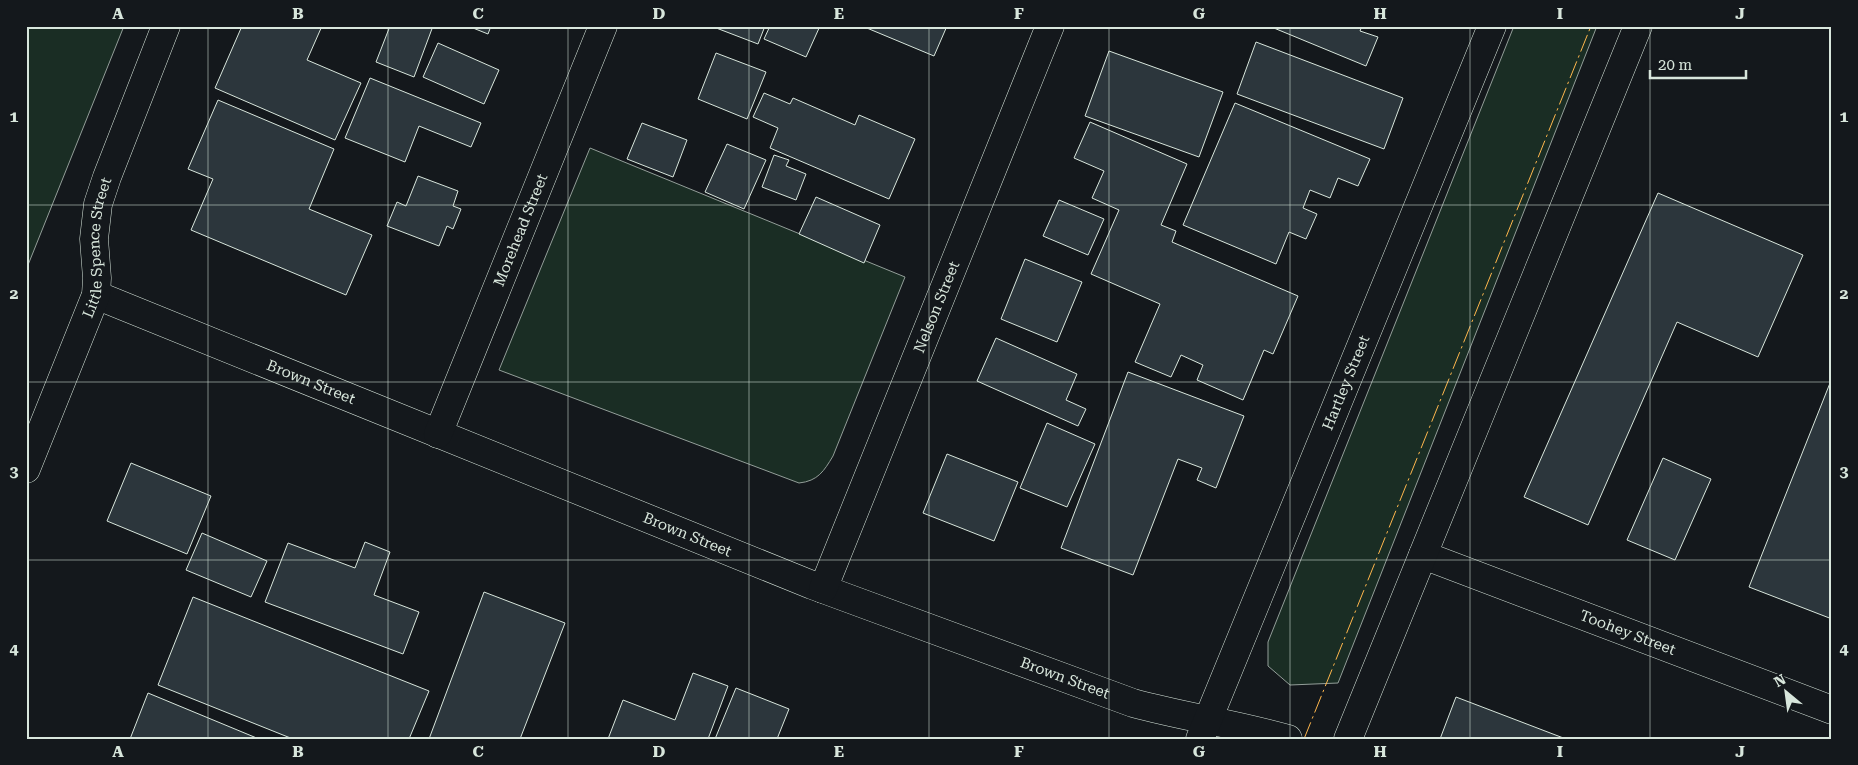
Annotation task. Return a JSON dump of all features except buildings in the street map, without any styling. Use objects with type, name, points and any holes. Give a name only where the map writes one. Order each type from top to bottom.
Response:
[{"type":"street","name":"Little Spence Street","points":[[26,469],[96,295],[97,278],[94,239],[98,204],[117,150],[166,26]]},
{"type":"street","name":"Morehead Street","points":[[438,434],[603,26]]},
{"type":"street","name":"Nelson Street","points":[[823,590],[1050,26]]},
{"type":"street","name":"Hartley Street","points":[[1203,730],[1492,26]]},
{"type":"street","points":[[1348,739],[1638,26]]},
{"type":"street","name":"Brown Street","points":[[96,295],[823,590],[1203,730],[1257,730],[1288,739]]},
{"type":"street","name":"Toohey Street","points":[[1423,555],[1832,710]]},
{"type":"green space","points":[[26,26],[124,26],[26,270]]},
{"type":"green space","points":[[1514,26],[1597,26],[1338,683],[1290,685],[1268,666],[1268,642]]},
{"type":"green space","points":[[590,148],[905,277],[833,456],[816,478],[799,483],[499,370]]},
{"type":"power","points":[[1304,739],[1591,26]]}]
